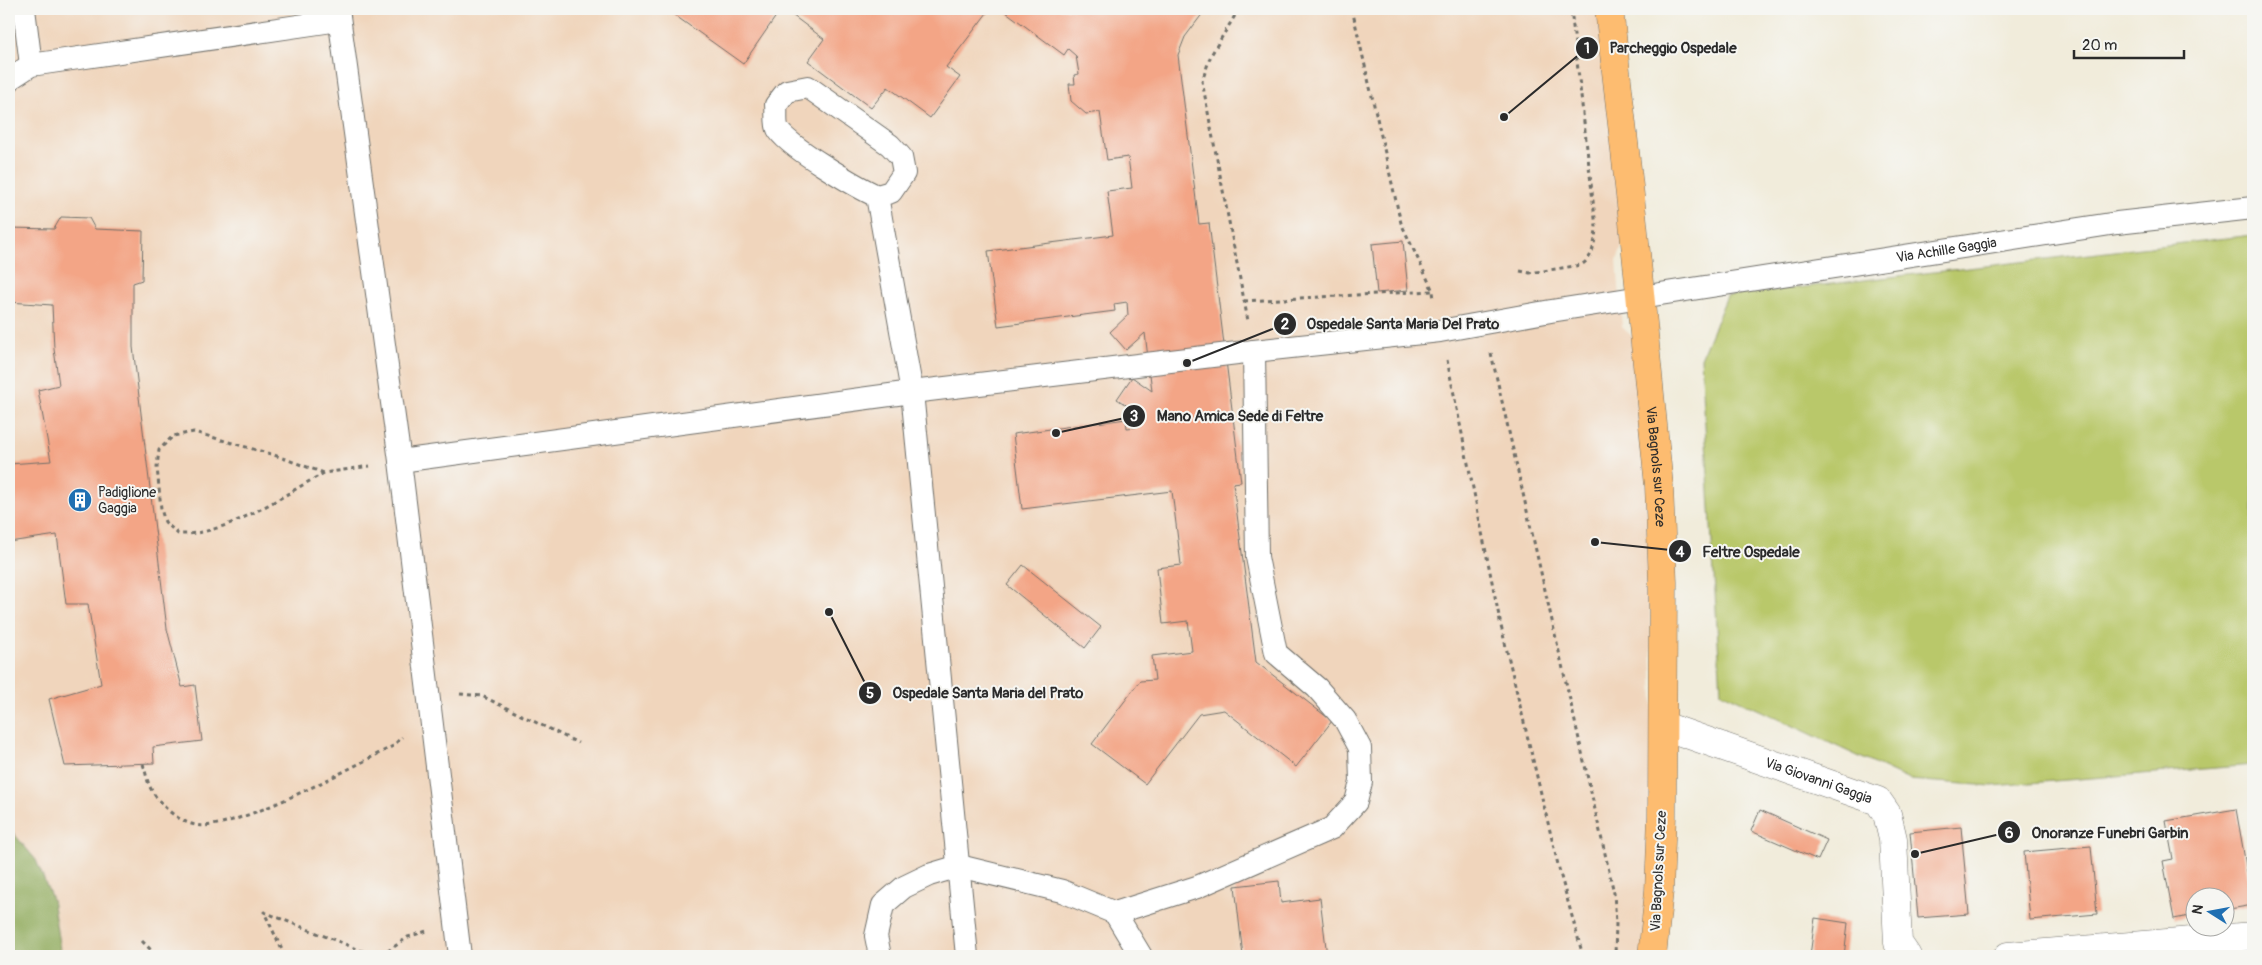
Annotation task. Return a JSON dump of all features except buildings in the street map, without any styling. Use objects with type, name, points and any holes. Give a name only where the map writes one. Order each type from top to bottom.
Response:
[{"type":"main road","name":"Via Bagnols sur Ceze","points":[[1609,9],[1659,486],[1664,582],[1664,726],[1660,891],[1652,956]]},
{"type":"street","name":"Via Giovanni Gaggia","points":[[1664,726],[1878,802],[1887,814],[1893,839],[1898,943],[1907,956]]},
{"type":"street","points":[[2008,956],[2253,936]]},
{"type":"lane","points":[[24,9],[31,65]]},
{"type":"lane","points":[[9,81],[31,65],[339,14],[400,461],[460,956]]},
{"type":"lane","points":[[808,87],[890,145],[901,156],[904,173],[891,192],[878,196],[862,189],[790,143],[777,128],[776,105],[787,91],[808,87]]},
{"type":"lane","points":[[878,196],[912,392],[967,956]]},
{"type":"lane","name":"Via Achille Gaggia","points":[[400,461],[912,392],[1440,331],[1551,311],[1640,299],[2117,223],[2253,208]]},
{"type":"lane","points":[[1115,913],[1197,887],[1332,828],[1356,802],[1362,782],[1360,748],[1345,720],[1317,688],[1276,653],[1257,557],[1254,351]]},
{"type":"lane","points":[[880,956],[876,936],[883,906],[904,887],[929,874],[959,866],[1062,891],[1115,913],[1141,956]]},
{"type":"path","points":[[1239,9],[1211,56],[1202,81],[1254,351]]},
{"type":"path","points":[[1352,9],[1400,223],[1433,291],[1501,626],[1560,873],[1583,956]]},
{"type":"path","points":[[1520,271],[1530,273],[1581,265],[1586,262],[1595,243],[1596,227],[1571,9]]},
{"type":"path","points":[[1244,301],[1433,291]]},
{"type":"path","points":[[1490,350],[1614,893],[1616,923],[1615,956]]},
{"type":"path","points":[[324,473],[274,455],[194,432],[173,436],[159,450],[157,467],[161,509],[165,522],[178,534],[194,535],[220,529],[324,473],[400,461]]},
{"type":"path","points":[[143,764],[151,789],[176,818],[196,826],[218,825],[275,804],[393,746],[430,707],[458,694],[482,696],[578,743]]},
{"type":"path","points":[[285,956],[264,912],[375,956]]},
{"type":"path","points":[[381,956],[408,937],[456,922]]},
{"type":"path","points":[[142,941],[156,956]]},
{"type":"shaded area","points":[[9,9],[1610,9],[1632,220],[1617,260],[1622,327],[1642,346],[1658,879],[1649,956],[9,956]]},
{"type":"green space","points":[[2253,235],[2253,765],[1992,786],[1909,780],[1721,692],[1701,358],[1727,296]]},
{"type":"green space","points":[[9,828],[36,860],[52,899],[61,956],[9,956]]},
{"type":"place","name":"Parcheggio Ospedale","points":[[1504,117]]},
{"type":"place","name":"Ospedale Santa Maria Del Prato","points":[[1187,363]]},
{"type":"place","name":"Mano Amica Sede di Feltre","points":[[1056,433]]},
{"type":"place","name":"Padiglione Gaggia","points":[[80,500]]},
{"type":"place","name":"Feltre Ospedale","points":[[1595,542]]},
{"type":"place","name":"Ospedale Santa Maria del Prato","points":[[829,612]]},
{"type":"place","name":"Onoranze Funebri Garbin","points":[[1915,854]]}]
